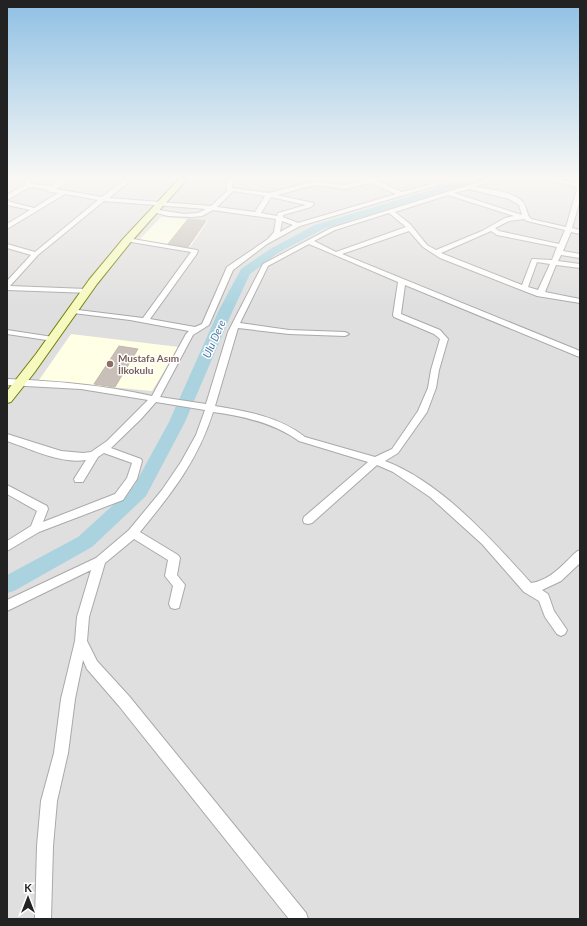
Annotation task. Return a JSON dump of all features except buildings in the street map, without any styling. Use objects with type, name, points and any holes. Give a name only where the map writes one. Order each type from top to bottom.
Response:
[{"type":"main road","points":[[7,399],[22,382],[87,291],[127,240],[145,220]]},
{"type":"street","points":[[7,227],[19,220]]},
{"type":"street","points":[[7,284],[36,254],[77,220]]},
{"type":"street","points":[[271,240],[277,232],[280,220]]},
{"type":"street","points":[[286,220],[298,225]]},
{"type":"street","points":[[79,479],[98,452],[143,413],[154,398],[177,360],[190,334],[205,325],[230,269],[271,240],[298,225],[314,220]]},
{"type":"street","points":[[7,606],[100,561],[133,533],[166,493],[186,464],[201,435],[232,332],[265,265],[333,229],[361,220]]},
{"type":"street","points":[[403,220],[408,224],[425,246],[435,253],[540,294],[580,301]]},
{"type":"street","points":[[435,253],[505,220]]},
{"type":"street","points":[[530,220],[580,232]]},
{"type":"street","points":[[540,294],[573,220]]},
{"type":"street","points":[[336,254],[410,228]]},
{"type":"street","points":[[491,228],[497,233],[560,249],[580,256]]},
{"type":"street","points":[[127,240],[195,251],[145,321]]},
{"type":"street","points":[[308,241],[336,254],[580,354]]},
{"type":"street","points":[[7,246],[36,254]]},
{"type":"street","points":[[524,288],[534,260],[580,266]]},
{"type":"street","points":[[308,520],[376,461],[395,451],[422,412],[432,388],[435,370],[444,339],[437,332],[397,315],[402,280]]},
{"type":"street","points":[[7,284],[87,291]]},
{"type":"street","points":[[73,311],[196,330]]},
{"type":"street","points":[[236,325],[289,332],[345,334]]},
{"type":"street","points":[[7,332],[53,339]]},
{"type":"street","points":[[7,382],[22,382],[125,392],[234,412],[273,423],[296,433],[302,439],[376,461],[397,470],[434,494],[486,541],[528,588],[544,598],[549,613],[561,630]]},
{"type":"street","points":[[7,437],[52,453],[76,457],[98,452],[137,461],[132,479],[119,496],[80,513],[35,529],[7,547]]},
{"type":"street","points":[[7,488],[43,509],[35,529]]},
{"type":"street","points":[[133,533],[174,558],[171,576],[179,585],[175,604]]},
{"type":"street","points":[[528,588],[537,588],[548,585],[580,555]]},
{"type":"street","points":[[43,919],[45,846],[50,801],[61,753],[68,699],[81,641],[84,617],[100,561]]},
{"type":"street","points":[[81,641],[92,665],[134,713],[300,919]]},
{"type":"shaded area","points":[[7,220],[580,220],[580,919],[7,919]]},
{"type":"shaded area","points":[[158,220],[208,221],[190,247],[139,240]]},
{"type":"shaded area","name":"Mustafa Asım İlkokulu","points":[[71,334],[179,347],[152,391],[39,380]]},
{"type":"waterway","name":"Ulu Dere","points":[[7,585],[85,542],[140,491],[177,422],[226,310],[245,272],[274,251],[319,227],[341,220]]},
{"type":"place","name":"Mustafa Asım İlkokulu","points":[[110,364]]}]
